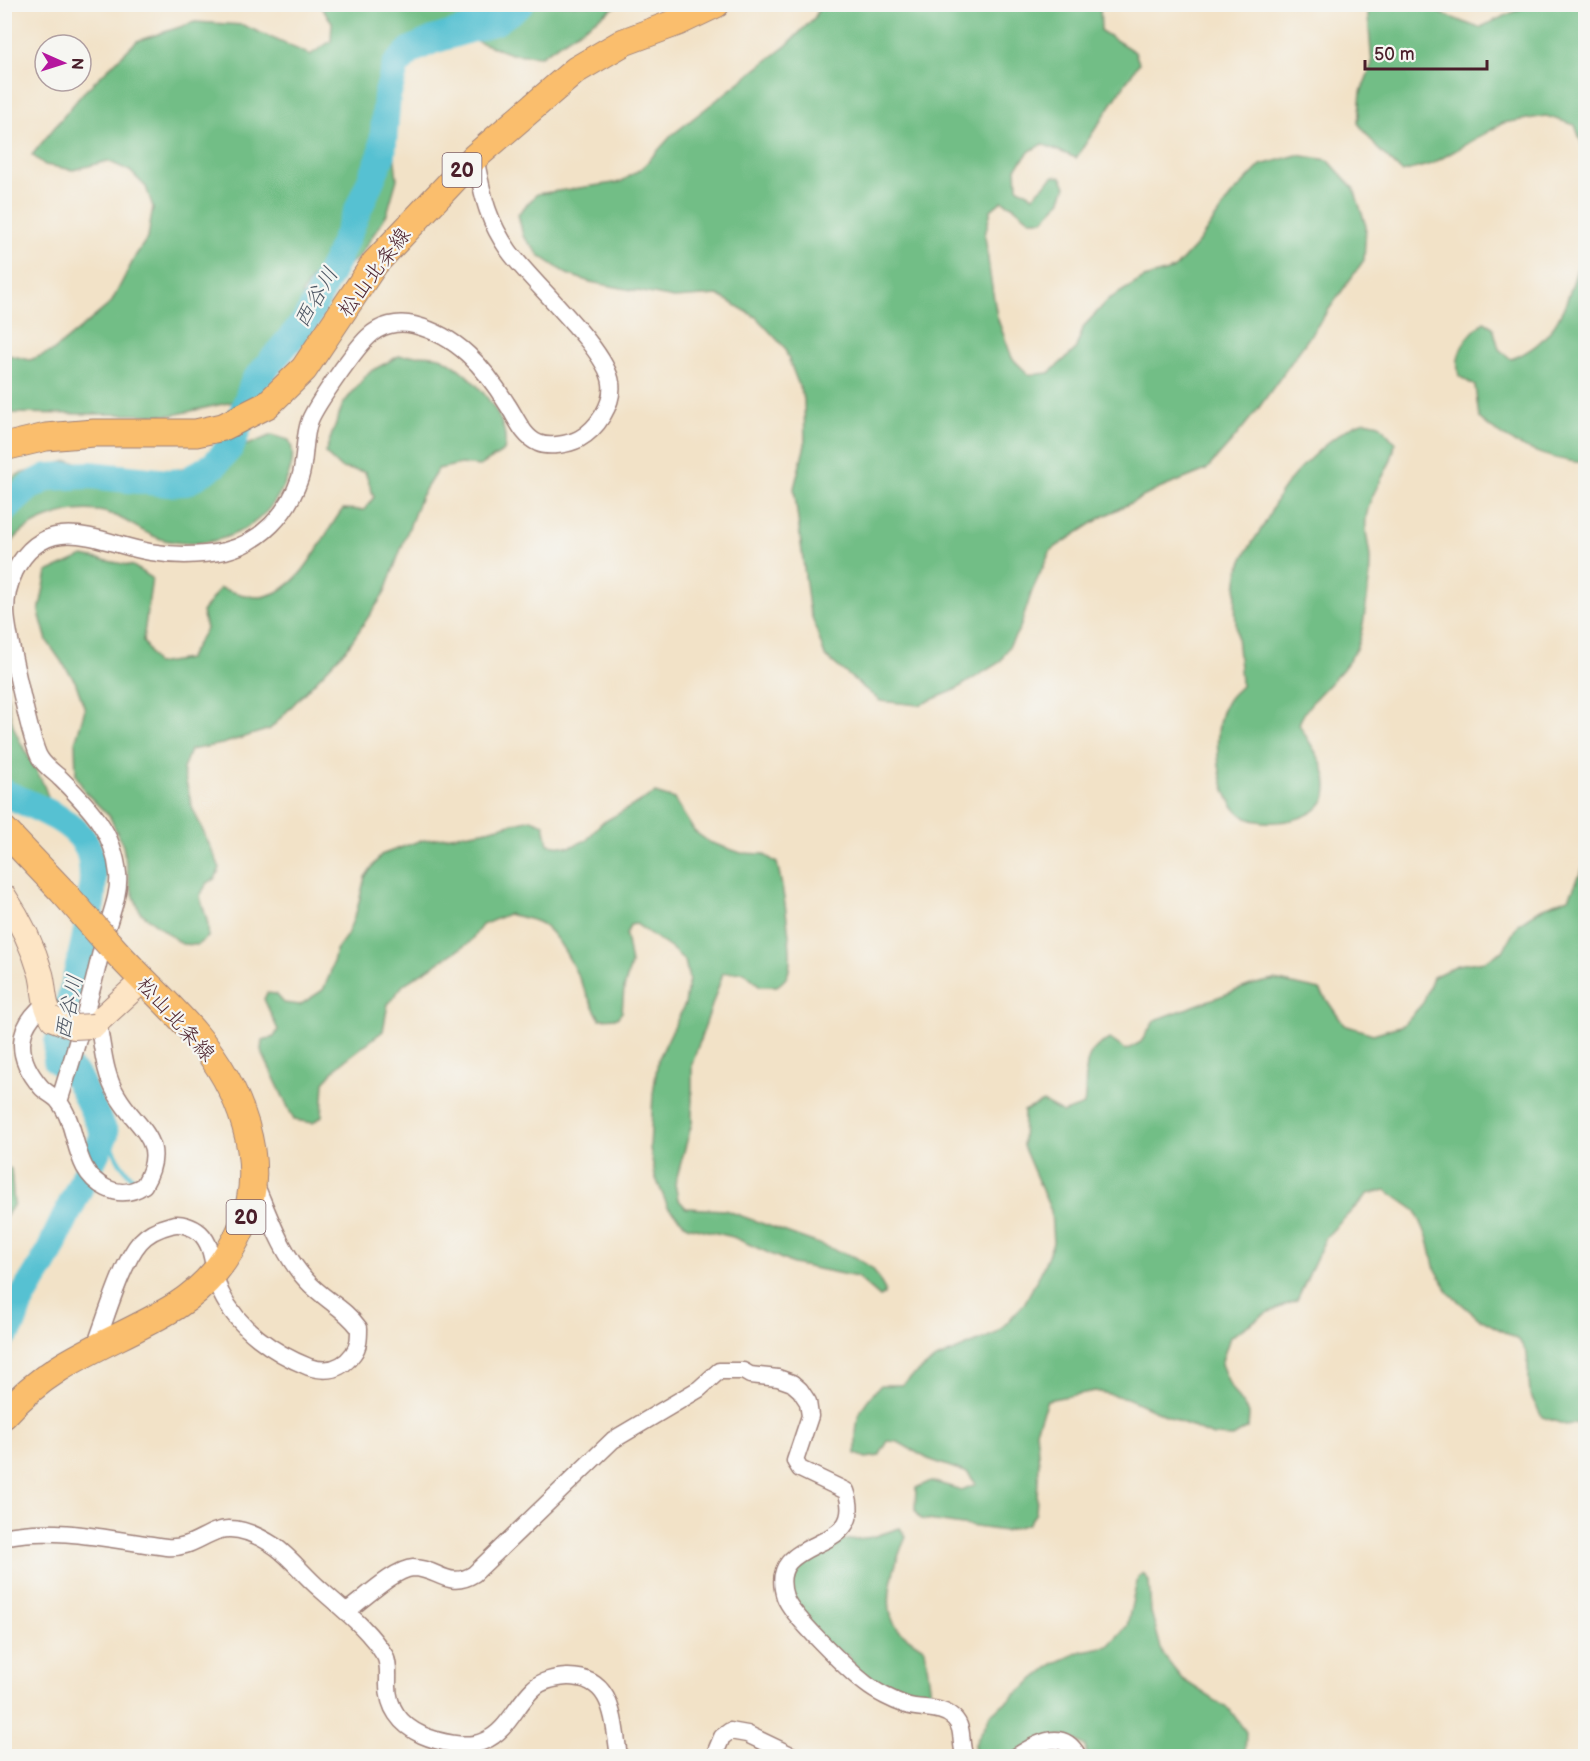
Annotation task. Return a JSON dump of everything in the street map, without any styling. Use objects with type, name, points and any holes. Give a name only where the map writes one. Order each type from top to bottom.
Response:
[{"type":"main road","name":"松山北条線","points":[[4,447],[46,437],[94,433],[196,433],[224,427],[267,405],[304,369],[375,264],[475,157],[576,70],[624,42],[678,22],[716,4]]},
{"type":"main road","name":"松山北条線","points":[[4,830],[142,981],[195,1034],[221,1071],[238,1103],[249,1135],[254,1181],[247,1216],[234,1246],[216,1274],[178,1304],[145,1324],[94,1347],[40,1380],[4,1415]]},
{"type":"main road","points":[[4,896],[17,915],[34,952],[49,1012],[74,1028],[96,1024],[142,981]]},
{"type":"street","points":[[59,1102],[101,954],[118,874],[107,831],[97,815],[38,756],[9,634],[6,610],[9,584],[18,564],[38,545],[58,534],[89,535],[123,546],[187,556],[226,550],[258,538],[279,518],[300,478],[310,420],[368,336],[386,325],[407,323],[438,332],[467,353],[500,393],[526,434],[540,445],[560,445],[579,439],[597,424],[606,411],[612,384],[602,358],[510,252],[488,215],[475,157]]},
{"type":"street","points":[[49,1012],[32,1015],[24,1030],[21,1044],[24,1060],[44,1089],[59,1102],[88,1176],[113,1192],[136,1190],[144,1185],[155,1158],[153,1144],[116,1095],[106,1068],[96,1024]]},
{"type":"street","points":[[94,1347],[139,1243],[154,1231],[176,1224],[201,1233],[209,1246],[221,1292],[255,1336],[274,1351],[316,1369],[331,1370],[347,1363],[356,1350],[358,1329],[345,1312],[308,1282],[286,1253],[254,1181]]},
{"type":"street","points":[[347,1611],[398,1572],[412,1568],[455,1581],[464,1580],[474,1574],[613,1440],[699,1389],[719,1371],[742,1371],[750,1375],[778,1378],[792,1383],[808,1402],[810,1416],[795,1461],[800,1469],[846,1491],[850,1503],[850,1515],[846,1526],[833,1536],[802,1551],[787,1564],[782,1582],[786,1600],[810,1629],[866,1685],[906,1705],[943,1711],[955,1719],[961,1729],[965,1756]]},
{"type":"street","points":[[4,1537],[82,1534],[170,1547],[188,1546],[222,1529],[233,1528],[252,1534],[276,1548],[347,1611],[385,1656],[388,1664],[387,1691],[392,1709],[400,1721],[422,1735],[447,1742],[484,1742],[500,1731],[534,1688],[545,1681],[582,1677],[594,1682],[602,1689],[610,1709],[619,1756]]},
{"type":"street","points":[[714,1756],[722,1737],[730,1731],[747,1734],[793,1756]]},
{"type":"street","points":[[1017,1756],[1034,1744],[1049,1741],[1063,1742],[1072,1746],[1078,1756]]},
{"type":"green space","points":[[319,5],[618,5],[541,56],[511,54],[474,40],[435,47],[399,72],[390,117],[397,179],[387,214],[358,258],[336,274],[312,277],[302,293],[305,327],[273,373],[232,402],[173,415],[5,413],[5,351],[8,355],[30,360],[53,351],[111,303],[148,237],[153,207],[146,187],[130,171],[108,161],[73,170],[45,165],[32,155],[82,94],[93,93],[93,83],[137,41],[195,22],[243,25],[310,55],[331,41],[332,22]]},
{"type":"green space","points":[[820,5],[1100,5],[1101,31],[1135,52],[1139,63],[1076,158],[1042,144],[1030,151],[1016,168],[1017,187],[1033,196],[1054,176],[1061,177],[1066,186],[1060,202],[1043,220],[1030,220],[1002,201],[991,210],[985,235],[997,317],[1012,358],[1029,375],[1049,373],[1075,350],[1084,326],[1109,299],[1144,278],[1174,269],[1198,243],[1230,197],[1261,165],[1297,155],[1328,160],[1354,189],[1366,226],[1364,260],[1258,409],[1206,470],[1159,489],[1102,517],[1051,550],[1032,591],[1020,628],[1000,662],[953,691],[919,705],[880,701],[825,656],[809,608],[794,488],[805,445],[804,399],[784,347],[756,317],[718,295],[674,298],[590,282],[567,274],[540,256],[523,236],[518,214],[537,194],[621,182],[643,167],[672,135],[787,45],[815,17]]},
{"type":"green space","points":[[1367,5],[1426,5],[1429,9],[1479,28],[1528,5],[1585,5],[1585,152],[1575,125],[1546,116],[1503,123],[1432,164],[1402,172],[1377,148],[1358,123],[1361,92],[1372,64]]},
{"type":"green space","points":[[1585,243],[1585,463],[1542,454],[1515,443],[1490,427],[1479,418],[1475,386],[1459,376],[1458,360],[1462,346],[1484,322],[1493,327],[1499,349],[1511,359],[1528,351],[1542,340],[1562,312]]},
{"type":"green space","points":[[399,356],[437,356],[465,374],[487,397],[496,411],[505,438],[504,451],[480,466],[461,464],[438,469],[421,496],[384,594],[348,647],[270,729],[222,744],[190,750],[183,769],[192,807],[220,868],[215,879],[207,883],[200,896],[207,921],[208,937],[197,945],[182,944],[140,912],[130,886],[123,846],[110,817],[85,792],[76,775],[75,743],[85,709],[75,681],[47,641],[39,612],[47,572],[83,556],[133,566],[152,578],[143,641],[156,664],[188,659],[206,629],[202,612],[220,588],[256,597],[275,593],[288,585],[309,562],[343,509],[364,510],[374,497],[365,472],[341,468],[325,453],[343,404],[369,372]]},
{"type":"green space","points":[[1365,421],[1379,424],[1395,443],[1390,463],[1371,499],[1366,519],[1370,569],[1361,633],[1349,661],[1310,704],[1299,724],[1324,769],[1327,786],[1325,798],[1319,807],[1297,819],[1271,822],[1249,819],[1238,812],[1229,799],[1219,766],[1218,748],[1221,715],[1229,698],[1241,686],[1235,608],[1240,566],[1279,495],[1295,474],[1329,442],[1354,425]]},
{"type":"green space","points":[[272,435],[289,440],[292,459],[287,478],[272,505],[260,518],[232,535],[199,543],[182,543],[156,537],[107,513],[74,511],[48,518],[25,530],[9,547],[5,565],[5,484],[19,474],[68,461],[114,468],[172,471],[210,460]]},
{"type":"green space","points":[[5,682],[14,728],[48,797],[50,808],[44,814],[21,809],[12,802],[5,791]]},
{"type":"green space","points":[[655,793],[674,799],[694,831],[709,842],[741,853],[763,854],[777,863],[785,903],[790,954],[786,977],[777,986],[760,986],[744,972],[723,973],[692,1064],[692,1123],[675,1184],[678,1199],[686,1208],[725,1210],[855,1257],[873,1269],[885,1290],[884,1295],[880,1297],[857,1277],[793,1264],[733,1237],[687,1226],[668,1207],[655,1176],[650,1148],[653,1094],[658,1060],[685,1004],[689,979],[685,961],[636,924],[630,925],[626,935],[631,964],[624,988],[622,1012],[617,1018],[600,1019],[566,953],[549,930],[536,921],[508,914],[482,925],[469,943],[404,984],[388,1004],[383,1031],[340,1064],[324,1082],[322,1116],[313,1123],[294,1120],[261,1050],[262,1040],[274,1037],[278,1030],[264,999],[267,993],[276,994],[284,1003],[300,1005],[323,990],[336,950],[347,935],[357,910],[365,877],[381,855],[419,841],[483,831],[531,819],[544,824],[548,844],[570,847],[587,840],[600,824]]},
{"type":"green space","points":[[1585,863],[1585,1422],[1566,1425],[1542,1417],[1530,1394],[1527,1353],[1519,1340],[1478,1318],[1449,1293],[1434,1266],[1428,1239],[1416,1211],[1386,1190],[1368,1194],[1326,1237],[1297,1300],[1265,1314],[1230,1337],[1221,1364],[1231,1388],[1249,1414],[1248,1428],[1233,1437],[1213,1436],[1127,1398],[1095,1391],[1047,1400],[1036,1430],[1039,1464],[1036,1513],[1028,1524],[1004,1531],[921,1519],[915,1510],[916,1488],[931,1481],[962,1490],[976,1484],[968,1473],[928,1459],[898,1442],[888,1441],[879,1456],[866,1458],[856,1454],[859,1416],[866,1402],[881,1385],[901,1385],[934,1360],[997,1333],[1024,1304],[1053,1243],[1051,1211],[1023,1146],[1024,1111],[1043,1102],[1063,1113],[1084,1105],[1086,1066],[1093,1051],[1100,1045],[1110,1039],[1126,1050],[1141,1042],[1155,1020],[1251,985],[1274,980],[1320,990],[1344,1025],[1373,1034],[1403,1025],[1423,1003],[1433,977],[1457,965],[1485,961],[1503,951],[1518,924],[1544,907],[1569,898]]},
{"type":"green space","points":[[5,1166],[11,1169],[14,1204],[5,1218]]},
{"type":"green space","points":[[900,1528],[906,1537],[891,1583],[890,1609],[892,1620],[898,1629],[925,1649],[931,1694],[926,1700],[911,1700],[867,1682],[848,1656],[828,1645],[801,1617],[788,1585],[803,1557],[839,1541],[873,1537]]},
{"type":"green space","points":[[1143,1573],[1149,1581],[1151,1612],[1163,1655],[1182,1679],[1230,1710],[1246,1732],[1245,1756],[1087,1756],[1085,1746],[1075,1740],[1056,1736],[1006,1756],[977,1756],[974,1746],[991,1714],[1053,1664],[1082,1651],[1108,1646],[1127,1626],[1138,1577]]},
{"type":"waterway","name":"西谷川","points":[[4,510],[29,487],[48,477],[90,475],[168,483],[186,482],[214,465],[231,446],[254,382],[307,319],[336,261],[382,154],[387,96],[396,65],[411,50],[433,40],[496,21],[520,4]]},
{"type":"waterway","name":"西谷川","points":[[4,793],[49,813],[71,827],[86,844],[92,862],[93,885],[85,942],[58,1043],[57,1060],[77,1077],[105,1134],[52,1248],[22,1298],[11,1326],[4,1336]]},
{"type":"waterway","points":[[105,1134],[120,1163],[133,1179]]}]
